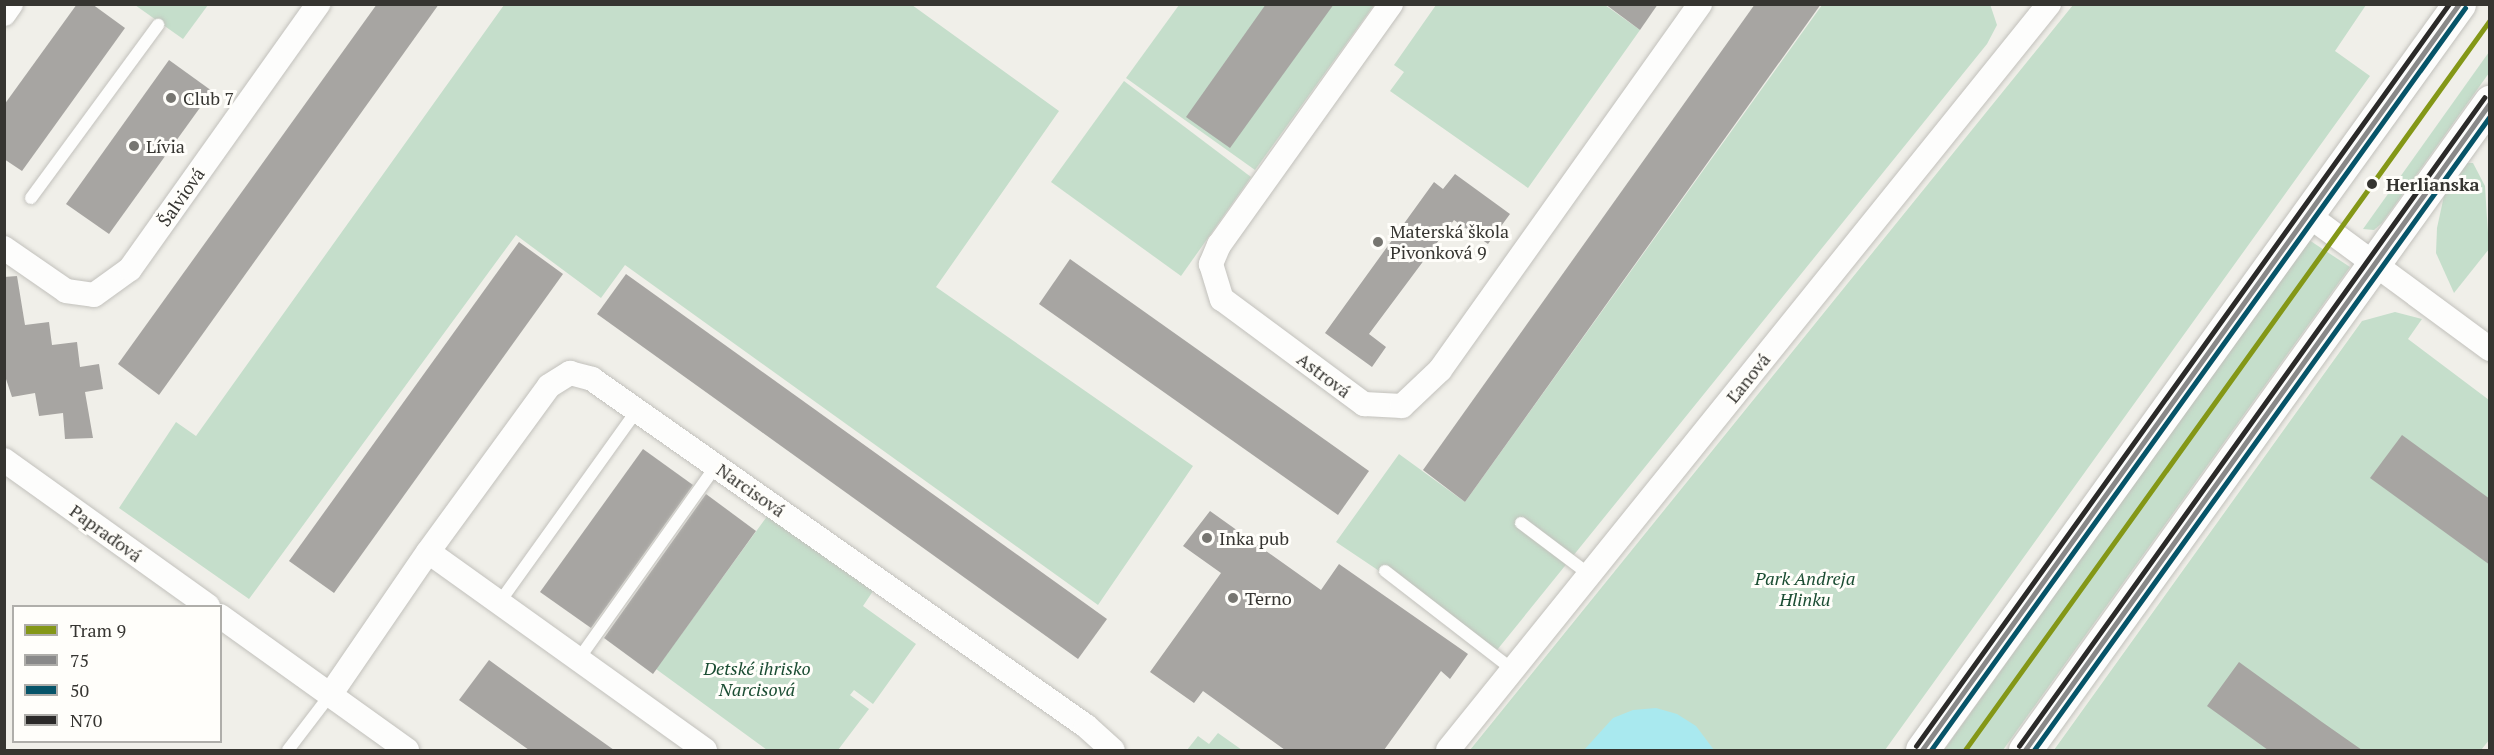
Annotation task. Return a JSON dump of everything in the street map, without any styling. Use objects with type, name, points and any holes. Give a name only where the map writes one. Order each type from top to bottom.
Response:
[{"type":"street","points":[[4,14],[11,4]]},
{"type":"street","name":"Šalviová","points":[[4,248],[66,291],[94,295],[130,269],[318,4]]},
{"type":"street","name":"Astrová","points":[[1391,4],[1219,244],[1211,264],[1222,299],[1364,404],[1402,406],[1440,370],[1700,4]]},
{"type":"street","points":[[1922,750],[2459,4]]},
{"type":"street","name":"Ľanová","points":[[1448,750],[1590,575],[2041,7]]},
{"type":"street","points":[[2025,750],[2490,102]]},
{"type":"street","points":[[2308,215],[2490,349]]},
{"type":"street","name":"Narcisová","points":[[330,694],[428,552],[549,386],[570,373],[592,379],[637,410],[1101,737],[1113,750]]},
{"type":"street","name":"Papraďová","points":[[4,460],[207,605]]},
{"type":"street","points":[[428,552],[705,750]]},
{"type":"street","points":[[222,617],[407,750]]},
{"type":"lane","points":[[31,198],[158,25]]},
{"type":"lane","points":[[499,603],[637,410]]},
{"type":"lane","points":[[578,660],[716,466]]},
{"type":"lane","points":[[1521,523],[1590,575]]},
{"type":"lane","points":[[1385,571],[1513,670]]},
{"type":"lane","points":[[288,750],[330,694]]},
{"type":"green space","points":[[1990,4],[1997,25],[1987,44],[1497,650],[1336,542],[1399,454],[1465,502],[1822,5]]},
{"type":"green space","points":[[135,5],[208,5],[183,39]]},
{"type":"green space","points":[[504,5],[912,5],[1059,111],[936,287],[1193,466],[1098,605],[625,265],[601,298],[516,235],[249,599],[119,508],[176,422],[196,436]]},
{"type":"green space","points":[[1179,5],[1374,5],[1255,170],[1126,78]]},
{"type":"green space","points":[[1436,5],[1605,5],[1640,30],[1528,188],[1390,91],[1404,72],[1394,65]]},
{"type":"green space","name":"Park Andreja Hlinku","points":[[2073,5],[2366,5],[2335,51],[2370,76],[1885,750],[1470,750]]},
{"type":"green space","points":[[2489,52],[2489,73],[2382,223],[2374,230],[2363,229]]},
{"type":"green space","points":[[1124,81],[1251,177],[1181,276],[1051,182]]},
{"type":"green space","points":[[2467,163],[2473,163],[2485,186],[2489,249],[2454,293],[2436,253],[2437,228],[2445,191]]},
{"type":"green space","points":[[2309,240],[2350,267],[2003,750],[1944,750]]},
{"type":"green space","points":[[2395,312],[2422,319],[2408,339],[2489,400],[2490,739],[2481,750],[2054,750],[2362,321]]},
{"type":"green space","name":"Detské ihrisko Narcisová","points":[[771,511],[877,585],[863,606],[916,644],[873,704],[854,690],[850,695],[869,709],[838,750],[767,750],[656,669]]},
{"type":"green space","points":[[1218,733],[1242,750],[1187,750],[1198,736],[1209,744]]},
{"type":"water","points":[[1656,708],[1677,714],[1696,726],[1714,750],[1584,750],[1613,718],[1633,710]]},
{"type":"building","points":[[77,4],[92,4],[125,28],[22,171],[4,159],[4,105]]},
{"type":"building","points":[[377,4],[439,4],[159,395],[118,364]]},
{"type":"building","points":[[1266,4],[1334,4],[1230,148],[1186,117]]},
{"type":"building","points":[[1605,4],[1658,4],[1640,30]]},
{"type":"building","points":[[1755,4],[1821,4],[1465,502],[1423,470]]},
{"type":"building","points":[[169,60],[212,91],[109,234],[66,204]]},
{"type":"building","points":[[1455,174],[1510,214],[1488,244],[1454,220],[1369,334],[1386,347],[1372,367],[1325,333],[1434,182],[1443,189]]},
{"type":"building","points":[[519,242],[563,274],[334,593],[289,561]]},
{"type":"building","points":[[1070,259],[1369,471],[1338,515],[1039,304]]},
{"type":"building","points":[[626,274],[1107,619],[1078,659],[597,314]]},
{"type":"building","points":[[17,276],[25,325],[49,322],[52,345],[77,342],[80,367],[99,364],[103,389],[85,392],[93,438],[65,439],[63,413],[39,416],[35,393],[12,397],[4,373],[4,277]]},
{"type":"building","points":[[2402,435],[2490,499],[2490,565],[2370,478]]},
{"type":"building","points":[[643,449],[693,485],[591,628],[540,592]]},
{"type":"building","points":[[706,494],[756,531],[653,674],[604,638]]},
{"type":"building","points":[[1210,511],[1321,590],[1339,564],[1468,654],[1450,679],[1441,671],[1384,750],[1285,750],[1203,691],[1194,703],[1150,672],[1221,573],[1183,546]]},
{"type":"building","points":[[489,660],[614,750],[529,750],[459,700]]},
{"type":"building","points":[[2239,662],[2362,750],[2268,750],[2207,706]]},
{"type":"tram line","name":"9","points":[[1965,750],[2490,20]]},
{"type":"transit line","name":"N70","points":[[1916,746],[2449,4]]},
{"type":"transit line","name":"75","points":[[1922,750],[2459,4]]},
{"type":"transit line","name":"50","points":[[1931,750],[2465,8]]},
{"type":"transit line","name":"N70","points":[[2019,746],[2484,98]]},
{"type":"transit line","name":"75","points":[[2025,750],[2490,103]]},
{"type":"transit line","name":"50","points":[[2034,750],[2490,116]]},
{"type":"place","name":"Club 7","points":[[171,98]]},
{"type":"place","name":"Lívia","points":[[134,146]]},
{"type":"place","name":"Herlianska","points":[[2372,184]]},
{"type":"place","name":"Materská škola Pivonková 9","points":[[1378,242]]},
{"type":"place","name":"Inka pub","points":[[1207,538]]},
{"type":"place","name":"Terno","points":[[1233,598]]}]
